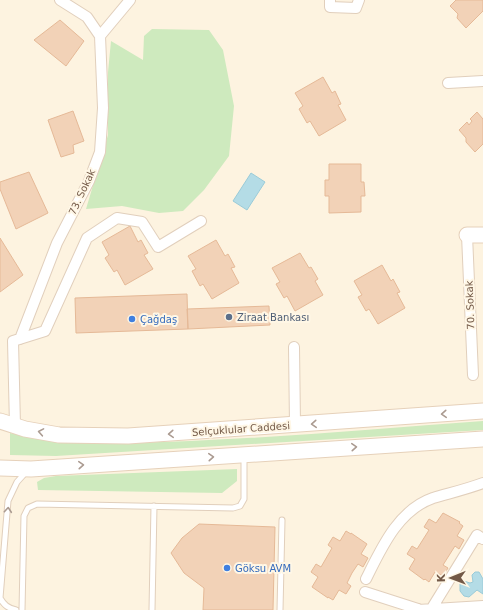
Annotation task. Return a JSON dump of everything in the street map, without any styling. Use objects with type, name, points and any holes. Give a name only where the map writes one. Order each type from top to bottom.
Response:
[{"type":"main road","points":[[468,235],[483,235]]},
{"type":"main road","name":"Selçuklular Caddesi","points":[[0,421],[15,426],[59,435],[101,437],[152,435],[483,412]]},
{"type":"main road","points":[[0,468],[31,469],[483,439]]},
{"type":"street","points":[[60,0],[87,17],[100,36],[130,0]]},
{"type":"street","points":[[330,0],[330,7],[356,8],[359,0]]},
{"type":"street","name":"73. Sokak","points":[[15,426],[13,341],[20,339],[57,243],[89,181],[100,152],[103,108],[100,36]]},
{"type":"street","points":[[448,83],[483,81]]},
{"type":"street","points":[[20,339],[45,331],[87,238],[117,218],[142,222],[158,246],[202,221]]},
{"type":"street","name":"70. Sokak","points":[[468,235],[473,375]]},
{"type":"street","points":[[294,347],[295,425]]},
{"type":"street","points":[[366,579],[387,538],[413,508],[432,498],[483,483]]},
{"type":"street","points":[[432,608],[477,536],[483,539]]},
{"type":"street","points":[[365,592],[418,609],[483,606]]},
{"type":"lane","points":[[22,610],[24,516],[28,508],[37,504],[233,508],[240,506],[244,499],[244,455]]},
{"type":"lane","points":[[16,610],[3,604],[0,598],[8,501],[21,476],[31,469]]},
{"type":"lane","points":[[152,610],[154,506]]},
{"type":"lane","points":[[280,610],[282,520]]},
{"type":"green space","points":[[152,29],[209,30],[223,50],[234,106],[229,156],[204,190],[183,211],[159,213],[122,206],[86,209],[108,135],[108,72],[111,41],[143,60],[144,36]]},
{"type":"green space","points":[[483,421],[483,430],[56,456],[10,455],[10,433],[77,442],[145,443],[263,437]]},
{"type":"green space","points":[[237,469],[237,481],[222,493],[38,490],[37,482],[44,478],[56,476]]},
{"type":"water","points":[[251,173],[265,182],[247,210],[233,201]]},
{"type":"water","points":[[475,572],[479,572],[483,579],[483,594],[477,590],[469,597],[464,596],[460,591],[460,584],[464,581],[470,583],[473,582],[472,575]]},
{"type":"building","points":[[456,0],[483,0],[483,11],[466,28],[457,18],[458,14],[450,6]]},
{"type":"building","points":[[60,20],[84,41],[66,66],[34,40]]},
{"type":"building","points":[[323,77],[332,93],[335,91],[341,104],[338,105],[346,120],[319,136],[310,121],[307,123],[299,109],[303,106],[295,93]]},
{"type":"building","points":[[73,111],[84,141],[73,145],[74,153],[61,157],[48,120]]},
{"type":"building","points":[[477,112],[483,119],[483,144],[475,152],[466,142],[466,138],[459,130],[467,122],[469,125],[472,121],[470,119]]},
{"type":"building","points":[[329,164],[361,164],[361,182],[364,182],[365,196],[361,196],[361,212],[329,213],[329,196],[325,196],[325,180],[329,180]]},
{"type":"building","points":[[29,172],[48,213],[16,229],[0,189],[0,182]]},
{"type":"building","points":[[130,226],[138,242],[141,240],[148,253],[144,255],[153,269],[125,285],[117,270],[114,272],[105,258],[109,255],[102,242]]},
{"type":"building","points":[[0,238],[23,275],[0,292]]},
{"type":"building","points":[[216,240],[225,256],[228,254],[235,267],[231,268],[239,283],[212,299],[203,284],[200,286],[192,271],[196,269],[188,256]]},
{"type":"building","points":[[300,253],[318,279],[315,281],[323,295],[295,311],[287,296],[284,298],[276,284],[280,282],[272,268]]},
{"type":"building","points":[[382,265],[391,281],[393,279],[400,292],[397,293],[405,308],[378,324],[369,309],[366,311],[358,297],[362,295],[354,281]]},
{"type":"building","name":"Çağdaş","points":[[187,294],[188,329],[76,333],[75,298]]},
{"type":"building","name":"Ziraat Bankası","points":[[269,306],[270,325],[188,329],[187,309]]},
{"type":"building","points":[[443,513],[460,522],[459,523],[463,526],[457,536],[464,540],[459,549],[455,546],[443,565],[448,568],[443,576],[435,572],[429,582],[409,569],[415,559],[407,554],[412,546],[417,549],[429,530],[424,527],[429,519],[436,523]]},
{"type":"building","name":"Göksu AVM","points":[[199,524],[275,527],[273,610],[203,610],[204,588],[184,573],[171,553],[182,538]]},
{"type":"building","points":[[346,531],[367,544],[361,554],[368,558],[363,567],[358,564],[352,573],[347,583],[351,586],[346,594],[339,590],[333,600],[312,587],[318,577],[311,572],[316,564],[321,567],[332,548],[328,545],[333,537],[340,541]]},
{"type":"place","name":"Ziraat Bankası","points":[[229,317]]},
{"type":"place","name":"Çağdaş","points":[[132,319]]},
{"type":"place","name":"Göksu AVM","points":[[227,568]]}]
